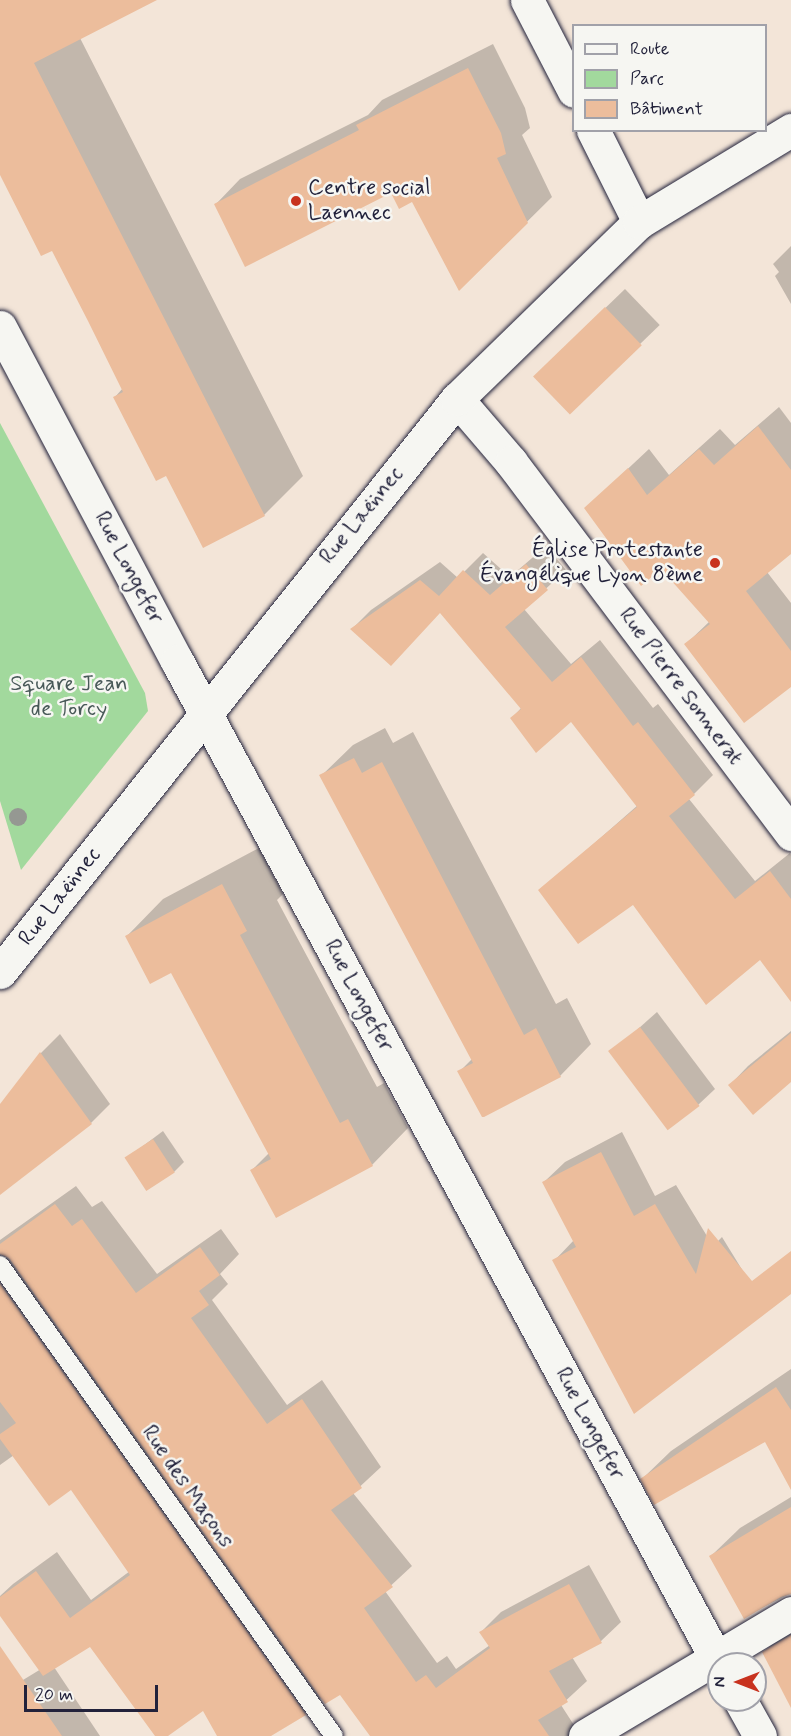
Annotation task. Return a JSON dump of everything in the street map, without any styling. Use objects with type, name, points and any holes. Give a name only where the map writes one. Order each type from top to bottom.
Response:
[{"type":"street","points":[[527,0],[572,89]]},
{"type":"street","name":"Rue Laënnec","points":[[0,972],[457,399],[639,222],[791,130]]},
{"type":"street","points":[[594,132],[639,222]]},
{"type":"street","name":"Rue Longefer","points":[[0,327],[713,1652]]},
{"type":"street","name":"Rue Pierre Sonnerat","points":[[457,399],[511,462],[791,834]]},
{"type":"street","points":[[730,1652],[791,1613]]},
{"type":"street","points":[[585,1736],[707,1666]]},
{"type":"street","points":[[747,1712],[760,1736]]},
{"type":"lane","name":"Rue des Maçons","points":[[0,1265],[334,1736]]},
{"type":"green space","name":"Square Jean de Torcy","points":[[0,423],[145,693],[148,711],[21,870],[0,801]]},
{"type":"building","points":[[0,0],[157,0],[34,63],[265,516],[203,548],[166,476],[156,481],[113,397],[123,392],[52,251],[41,256],[0,175]]},
{"type":"building","points":[[468,68],[501,133],[506,154],[497,158],[528,223],[459,291],[412,202],[399,209],[391,193],[245,267],[214,204],[359,130],[356,125]]},
{"type":"building","points":[[605,307],[642,345],[570,415],[533,376]]},
{"type":"building","points":[[758,426],[791,470],[791,554],[746,591],[791,651],[791,687],[744,723],[684,644],[710,624],[661,569],[641,586],[584,508],[628,468],[647,495],[699,449],[714,465]]},
{"type":"building","points":[[526,564],[548,590],[505,627],[552,682],[581,657],[633,726],[638,722],[695,795],[669,816],[735,899],[770,871],[791,899],[791,1002],[760,960],[706,1005],[633,905],[578,944],[538,890],[637,807],[571,722],[536,753],[510,718],[521,709],[440,613],[391,666],[350,629],[420,580],[439,596],[463,570],[490,595]]},
{"type":"building","points":[[354,758],[362,773],[382,762],[524,1035],[536,1028],[561,1077],[484,1117],[457,1071],[473,1063],[319,775]]},
{"type":"building","points":[[222,884],[247,931],[240,935],[340,1123],[348,1119],[373,1166],[276,1218],[250,1170],[271,1159],[171,973],[150,984],[125,936]]},
{"type":"building","points":[[640,1027],[700,1106],[668,1130],[608,1051]]},
{"type":"building","points":[[791,1033],[791,1082],[753,1115],[728,1085]]},
{"type":"building","points":[[40,1052],[92,1124],[0,1195],[0,1104]]},
{"type":"building","points":[[153,1139],[175,1173],[146,1191],[124,1158]]},
{"type":"building","points":[[601,1152],[634,1216],[655,1204],[696,1274],[708,1228],[752,1281],[791,1251],[791,1294],[634,1414],[552,1260],[576,1247],[542,1182]]},
{"type":"building","points":[[55,1204],[72,1226],[82,1219],[136,1293],[200,1247],[220,1275],[199,1291],[209,1305],[191,1318],[267,1424],[302,1399],[362,1488],[331,1510],[393,1587],[364,1608],[416,1682],[426,1675],[436,1688],[490,1648],[479,1632],[569,1584],[602,1643],[549,1671],[568,1702],[538,1720],[549,1736],[370,1736],[340,1695],[325,1704],[9,1258],[0,1254],[0,1244]]},
{"type":"building","points":[[0,1284],[306,1715],[271,1736],[217,1736],[203,1711],[168,1736],[155,1736],[90,1647],[43,1676],[0,1616],[0,1597],[36,1571],[70,1618],[130,1575],[71,1490],[49,1506],[0,1439],[0,1434],[16,1423],[0,1402]]},
{"type":"building","points":[[776,1387],[791,1410],[791,1490],[765,1442],[654,1505],[640,1479]]},
{"type":"building","points":[[791,1507],[791,1594],[781,1597],[744,1619],[709,1556]]},
{"type":"building","points":[[791,1635],[791,1708],[767,1662],[767,1652],[762,1652]]},
{"type":"building","points":[[0,1646],[62,1736],[0,1736]]},
{"type":"place","name":"Centre social Laennec","points":[[296,201]]},
{"type":"place","name":"Église Protestante Évangélique Lyon 8ème","points":[[715,563]]}]
